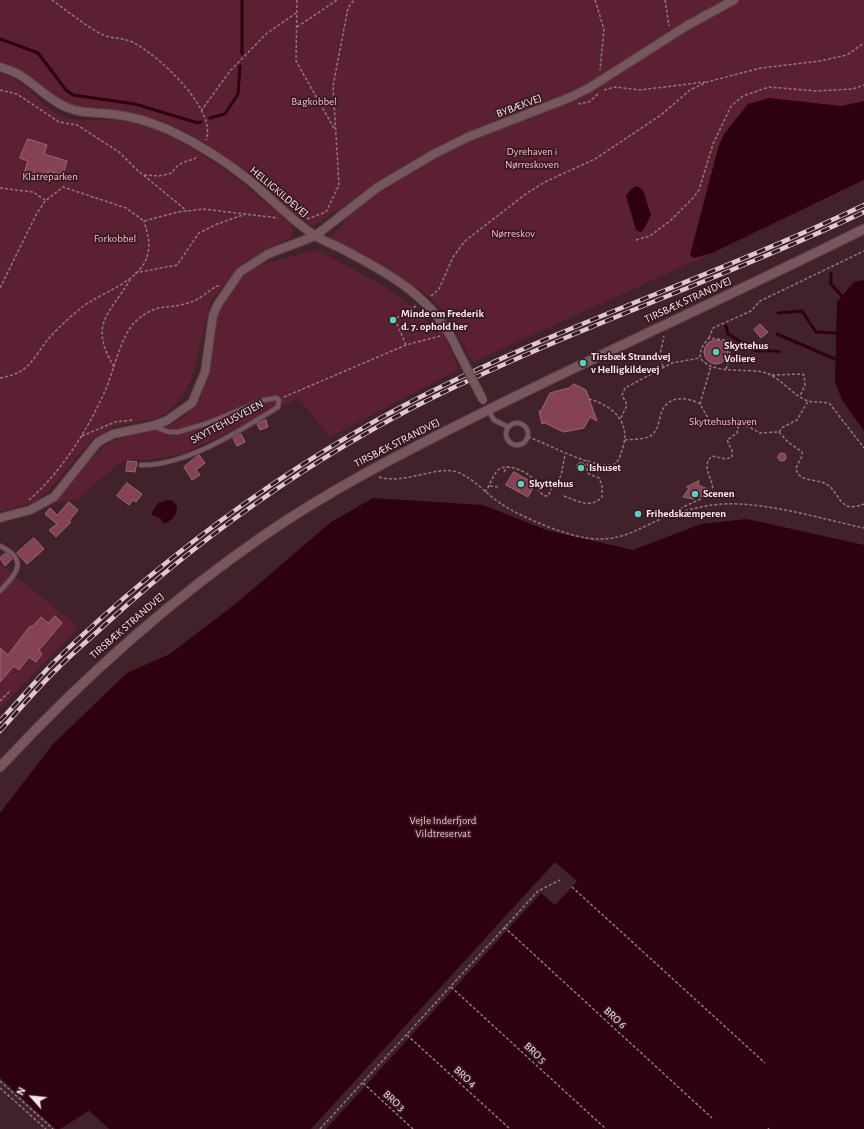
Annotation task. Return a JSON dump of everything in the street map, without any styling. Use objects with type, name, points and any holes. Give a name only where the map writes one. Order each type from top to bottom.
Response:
[{"type":"street","name":"BYBÆKVEJ","points":[[315,236],[378,187],[434,154],[468,137],[565,99],[599,82],[671,36],[734,0]]},
{"type":"street","name":"HELLIGKILDEVEJ","points":[[0,67],[16,73],[52,100],[66,107],[79,112],[111,114],[148,122],[168,130],[203,148],[248,180],[315,236],[364,261],[425,301],[450,333],[488,410]]},
{"type":"street","name":"TIRSBÆK STRANDVEJ","points":[[0,767],[88,676],[204,578],[264,535],[368,471],[488,410],[864,229]]},
{"type":"street","name":"SKYTTEHUSVEJEN","points":[[0,518],[30,510],[54,497],[98,442],[113,434],[152,426],[166,421],[192,403],[205,372],[213,315],[228,287],[240,272],[268,254],[315,236]]},
{"type":"lane","name":"SKYTTEHUSVEJEN","points":[[141,465],[165,462],[205,448],[278,406],[279,400],[276,398],[264,400],[205,424],[178,432],[169,432],[152,426]]},
{"type":"lane","points":[[488,410],[494,420],[508,427]]},
{"type":"lane","points":[[514,423],[521,423],[528,431],[528,437],[522,444],[511,443],[506,437],[508,427],[514,423]]},
{"type":"lane","points":[[0,546],[8,550],[15,557],[18,564],[18,570],[0,591]]},
{"type":"path","points":[[52,0],[88,27],[109,38],[132,42],[155,56],[169,69],[190,94],[201,111],[209,133],[197,158],[182,162],[175,167],[172,173],[159,176],[144,175]]},
{"type":"path","points":[[297,0],[296,61],[336,131]]},
{"type":"path","points":[[297,28],[337,0]]},
{"type":"path","points":[[294,220],[304,221],[326,212],[339,185],[333,86],[348,8],[354,0]]},
{"type":"path","points":[[595,0],[604,29],[599,82]]},
{"type":"path","points":[[665,0],[671,36]]},
{"type":"path","points":[[201,111],[230,71],[266,34],[297,12]]},
{"type":"path","points":[[565,99],[577,104],[589,102],[601,91],[615,87],[640,90],[707,82],[761,68],[832,59],[847,55],[864,43]]},
{"type":"path","points":[[406,345],[395,319],[425,301],[439,289],[453,257],[465,241],[527,193],[545,182],[595,159],[661,115],[690,90],[707,82]]},
{"type":"path","points":[[636,240],[650,236],[671,220],[699,190],[713,144],[731,106],[743,96],[768,87],[816,91],[853,89],[864,85]]},
{"type":"path","points":[[0,90],[17,94],[59,122],[77,125],[119,152],[187,211]]},
{"type":"path","points":[[0,288],[36,215],[45,201],[63,187],[126,208],[144,221],[150,244],[144,262],[130,278],[107,313],[102,325],[102,340],[106,353],[114,367]]},
{"type":"path","points":[[0,188],[34,192],[45,201]]},
{"type":"path","points":[[144,221],[187,211],[204,209],[278,218]]},
{"type":"path","points":[[135,273],[177,265],[199,234],[218,224],[247,214]]},
{"type":"path","points":[[700,358],[703,344],[709,338],[713,328],[751,310],[760,301],[864,251]]},
{"type":"path","points":[[0,378],[24,370],[38,355],[50,337],[87,304],[130,278]]},
{"type":"path","points":[[25,503],[40,490],[56,472],[82,436],[97,409],[129,329],[144,315],[159,307],[189,304],[217,286],[228,287]]},
{"type":"path","points":[[663,367],[660,355],[667,324]]},
{"type":"path","points":[[279,400],[406,345],[450,333]]},
{"type":"path","points":[[709,338],[724,340],[730,348],[730,356],[726,369]]},
{"type":"path","points":[[528,437],[544,442],[566,454],[607,465],[615,464],[620,458],[625,440],[621,418],[627,405],[622,395],[625,388],[677,361],[700,358],[711,366],[726,369],[763,372],[772,375],[808,401],[830,404],[864,448]]},
{"type":"path","points":[[700,404],[711,366]]},
{"type":"path","points":[[772,375],[804,375],[804,385],[800,396]]},
{"type":"path","points":[[589,399],[603,404],[621,418]]},
{"type":"path","points":[[625,440],[646,438],[652,435],[656,429],[663,408],[673,400],[688,399],[700,404],[707,418],[712,422],[722,424],[739,423],[760,434],[779,432]]},
{"type":"path","points":[[779,432],[783,426],[797,420],[808,401]]},
{"type":"path","points":[[675,514],[685,505],[701,500],[712,492],[713,486],[708,475],[709,460],[712,456],[726,459],[732,457],[732,451],[727,440],[737,433],[739,423]]},
{"type":"path","points":[[779,432],[788,442],[802,452],[802,456],[796,468],[800,475],[810,480],[825,483],[841,502],[849,506],[857,507],[864,504]]},
{"type":"path","points":[[485,492],[490,486],[496,473],[500,469],[507,466],[530,476],[537,489],[543,495],[548,496],[553,485],[561,476],[566,454]]},
{"type":"path","points":[[564,496],[583,504],[598,501],[602,497],[602,485],[599,478],[589,474],[587,471],[588,460]]},
{"type":"path","points":[[504,472],[507,466]]},
{"type":"path","points":[[368,471],[380,478],[396,480],[453,471],[462,474],[504,506],[539,522],[589,539],[605,539],[626,535],[675,514],[707,506],[734,504],[758,506],[864,528]]},
{"type":"path","points":[[490,486],[498,487]]},
{"type":"path","points":[[0,701],[11,690]]},
{"type":"path","points":[[320,1129],[538,891],[560,880]]},
{"type":"path","points":[[572,887],[765,1063]]},
{"type":"path","name":"BRO 6","points":[[504,928],[712,1118]]},
{"type":"path","name":"BRO 5","points":[[450,987],[606,1129]]},
{"type":"path","name":"BRO 4","points":[[406,1034],[510,1129]]},
{"type":"path","points":[[0,1082],[52,1129]]},
{"type":"path","name":"BRO 3","points":[[362,1083],[413,1129]]},
{"type":"path","points":[[0,1088],[46,1129]]},
{"type":"green space","name":"Dyrehaven i Nørreskoven","points":[[0,0],[864,0],[864,181],[712,253],[473,362],[446,315],[424,292],[330,237],[344,223],[335,211],[322,221],[313,225],[282,206],[211,149],[180,129],[144,115],[120,111],[92,110],[70,104],[22,71],[0,61]]},
{"type":"green space","name":"Forkobbel","points":[[0,73],[19,82],[58,115],[83,120],[131,123],[152,129],[174,138],[217,164],[237,179],[292,225],[293,229],[290,238],[248,260],[238,268],[210,303],[192,378],[182,397],[173,407],[165,414],[154,419],[115,426],[93,438],[48,491],[34,502],[0,512]]},
{"type":"green space","points":[[316,250],[363,274],[394,293],[421,316],[433,329],[440,324],[458,370],[329,437],[299,398],[183,454],[148,460],[128,460],[117,465],[77,500],[56,502],[83,466],[98,451],[117,440],[154,431],[171,425],[194,407],[201,396],[205,384],[216,323],[227,296],[235,284],[245,275],[258,267]]},
{"type":"green space","points":[[0,564],[79,627],[0,708]]},
{"type":"shaded area","points":[[769,98],[841,106],[864,101],[864,180],[712,253],[694,258],[690,255],[718,148],[724,134],[748,104]]},
{"type":"shaded area","points":[[637,186],[643,190],[651,215],[641,232],[636,230],[626,196],[631,189]]},
{"type":"shaded area","points":[[864,280],[864,431],[842,400],[835,382],[837,302],[854,282]]},
{"type":"shaded area","name":"Vejle Inderfjord Vildtreservat","points":[[373,498],[483,505],[546,530],[633,550],[701,524],[747,519],[864,545],[864,1129],[109,1129],[89,1111],[60,1129],[56,1129],[0,1078],[0,813],[53,744],[127,673],[170,654],[239,601],[331,522]]},
{"type":"shaded area","points":[[168,500],[173,501],[177,506],[177,509],[174,517],[164,524],[160,518],[152,515],[152,512],[158,503]]},
{"type":"pier","points":[[555,862],[577,881],[572,887],[555,905],[541,893],[326,1129],[311,1129]]},
{"type":"pier","points":[[89,1111],[109,1129],[106,1129],[89,1113],[64,1129],[60,1129]]},
{"type":"building","points":[[28,139],[47,145],[44,154],[67,161],[63,175],[49,171],[45,181],[24,173],[28,161],[20,158]]},
{"type":"building","points":[[760,324],[768,332],[761,338],[754,330]]},
{"type":"building","name":"Skyttehus Voliere","points":[[716,340],[724,344],[728,352],[724,360],[716,364],[708,360],[704,352],[708,344]]},
{"type":"building","points":[[574,384],[586,390],[597,421],[590,417],[584,428],[564,432],[545,423],[542,424],[539,411],[541,411],[550,393],[569,388]]},
{"type":"building","points":[[266,420],[268,427],[260,430],[257,424]]},
{"type":"building","points":[[241,434],[245,442],[237,446],[233,438]]},
{"type":"building","points":[[780,453],[784,453],[786,457],[784,461],[780,461],[778,459],[778,455]]},
{"type":"building","points":[[199,455],[205,463],[196,470],[200,475],[192,480],[184,467]]},
{"type":"building","points":[[128,461],[137,462],[135,472],[126,471]]},
{"type":"building","points":[[581,462],[586,467],[581,472],[576,467]]},
{"type":"building","name":"Skyttehus","points":[[514,472],[535,484],[528,497],[506,485]]},
{"type":"building","name":"Scenen","points":[[699,481],[698,485],[710,490],[701,497],[696,493],[694,499],[683,497],[689,488],[687,487]]},
{"type":"building","points":[[127,483],[142,494],[136,502],[133,500],[129,505],[117,496]]},
{"type":"building","points":[[69,502],[78,510],[69,521],[71,522],[56,537],[49,530],[57,524],[45,514],[50,508],[57,515]]},
{"type":"building","points":[[34,538],[44,549],[27,564],[17,553]]},
{"type":"building","points":[[6,553],[12,559],[5,566],[0,558]]},
{"type":"building","points":[[55,616],[62,623],[39,650],[42,654],[36,662],[29,657],[19,670],[14,666],[0,682],[0,648],[8,655],[30,626],[32,627],[41,617],[48,623]]},
{"type":"waterway","points":[[242,0],[242,54]]},
{"type":"waterway","points":[[0,39],[38,53],[66,90],[73,95],[135,104],[198,123],[201,122]]},
{"type":"waterway","points":[[210,118],[225,114],[238,94],[240,66]]},
{"type":"waterway","points":[[831,273],[831,284],[842,296]]},
{"type":"waterway","points":[[778,313],[802,311],[816,332],[836,333]]},
{"type":"waterway","points":[[726,326],[728,334],[750,349],[757,351],[779,352]]},
{"type":"waterway","points":[[777,334],[835,359]]},
{"type":"railway","points":[[0,721],[55,661],[146,579],[244,504],[295,469],[347,437],[400,407],[506,357],[762,250],[864,205]]},
{"type":"railway","points":[[0,731],[36,690],[65,661],[148,587],[231,521],[319,461],[411,409],[509,362],[763,257],[864,212]]},
{"type":"place","name":"Minde om Frederik d. 7. ophold her","points":[[393,320]]},
{"type":"place","name":"Skyttehus Voliere","points":[[716,352]]},
{"type":"place","name":"Tirsbæk Strandvej v Helligkildevej","points":[[583,363]]},
{"type":"place","name":"Ishuset","points":[[581,468]]},
{"type":"place","name":"Skyttehus","points":[[521,484]]},
{"type":"place","name":"Scenen","points":[[695,494]]},
{"type":"place","name":"Frihedskæmperen","points":[[638,514]]},
{"type":"park label","name":"Bagkobbel","points":[[314,102]]},
{"type":"park label","name":"Klatreparken","points":[[50,177]]},
{"type":"park label","name":"Nørreskov","points":[[513,234]]},
{"type":"park label","name":"Skyttehushaven","points":[[723,422]]}]
